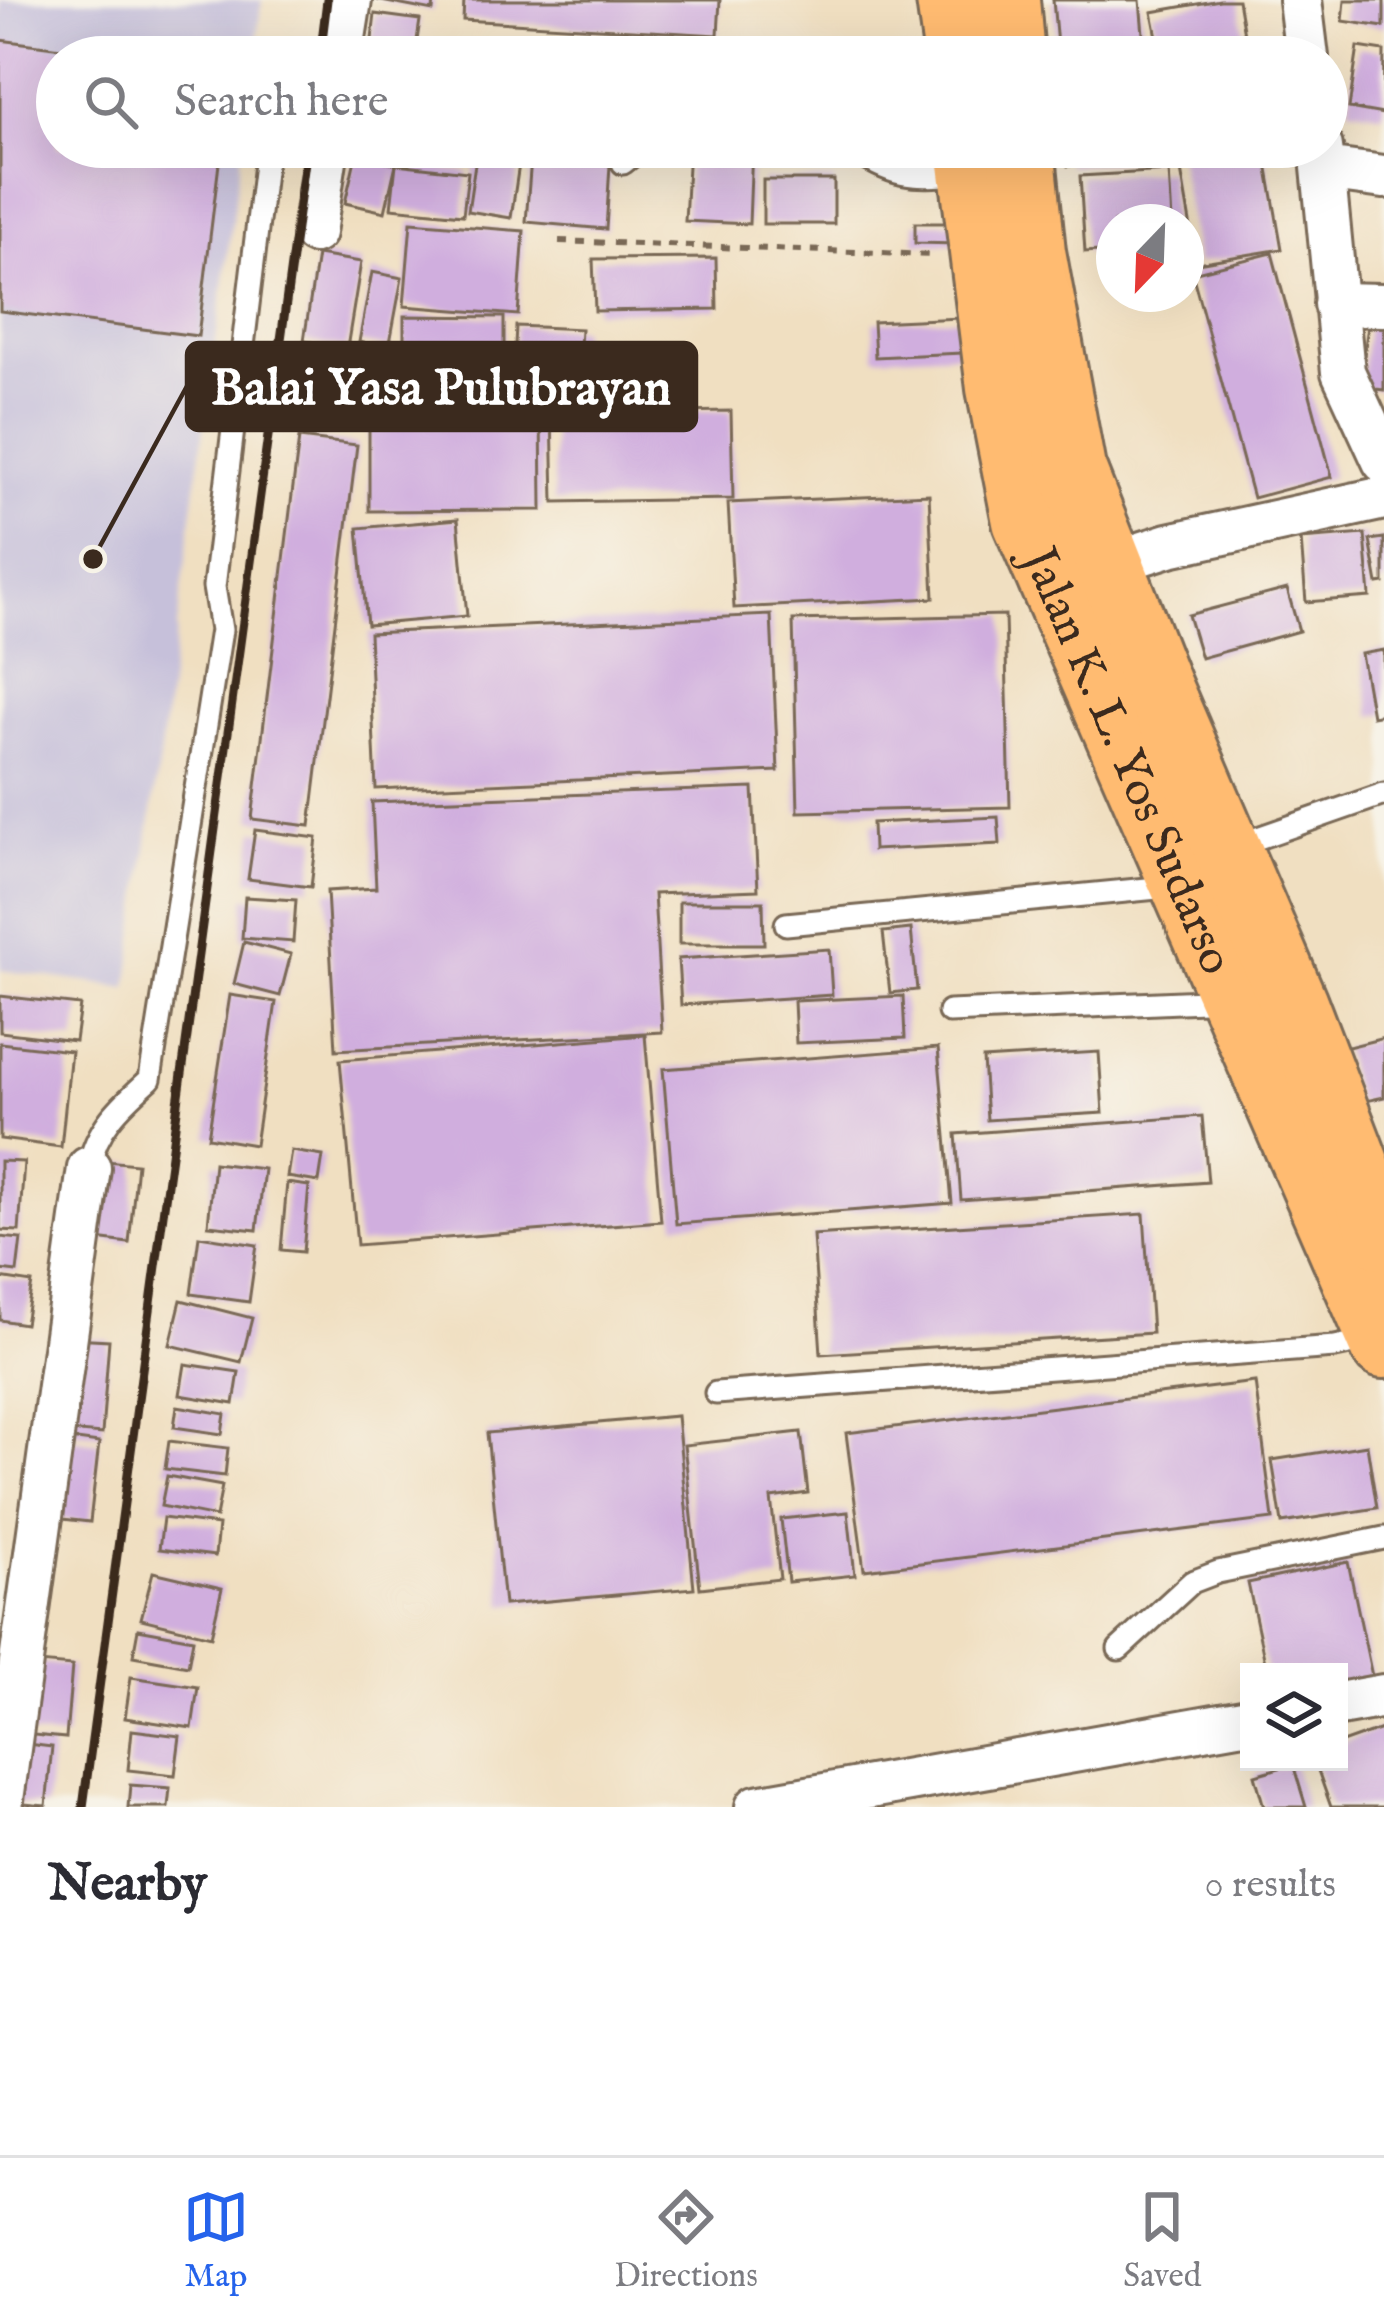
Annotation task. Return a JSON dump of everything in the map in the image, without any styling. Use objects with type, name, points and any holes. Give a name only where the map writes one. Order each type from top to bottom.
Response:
[{"type":"highway","points":[[950,0],[955,36]]},
{"type":"highway","points":[[1006,0],[1009,36]]},
{"type":"highway","name":"Jalan K. L. Yos Sudarso","points":[[989,168],[1000,388],[1025,521],[1206,867],[1294,1004],[1384,1239]]},
{"type":"highway","name":"Jalan K. L. Yos Sudarso","points":[[994,168],[1032,252],[1072,469],[1109,564],[1206,867],[1234,999],[1382,1341]]},
{"type":"street","points":[[344,36],[350,0]]},
{"type":"street","points":[[1300,0],[1304,36]]},
{"type":"street","points":[[1348,166],[1384,177]]},
{"type":"street","points":[[314,232],[324,168]]},
{"type":"street","points":[[1324,168],[1343,372],[1384,461]]},
{"type":"street","points":[[1335,304],[1384,305]]},
{"type":"street","points":[[1109,564],[1169,545],[1384,498]]},
{"type":"street","points":[[2,1807],[89,1168]]},
{"type":"street","points":[[1348,1702],[1384,1696]]},
{"type":"street","points":[[757,1807],[1240,1722]]},
{"type":"lane","points":[[89,1168],[91,1154],[114,1111],[150,1079],[221,630],[214,587],[264,168]]},
{"type":"lane","points":[[881,168],[904,176],[938,168]]},
{"type":"lane","points":[[786,924],[1206,867],[1384,794]]},
{"type":"lane","points":[[950,1012],[1234,999]]},
{"type":"lane","points":[[716,1393],[1382,1341]]},
{"type":"lane","points":[[1119,1649],[1192,1582],[1218,1572],[1384,1538]]},
{"type":"path","points":[[559,241],[953,256]]},
{"type":"shaded area","points":[[0,0],[262,0],[257,36],[36,36],[36,168],[239,168],[128,988],[0,970]]},
{"type":"building","points":[[376,0],[434,0],[433,11]]},
{"type":"building","points":[[464,0],[720,0],[718,35],[463,20]]},
{"type":"building","points":[[1053,0],[1140,0],[1143,36],[1056,36]]},
{"type":"building","points":[[1238,0],[1244,36],[1157,36],[1152,12]]},
{"type":"building","points":[[1345,0],[1384,0],[1384,27],[1343,21]]},
{"type":"building","points":[[375,14],[420,20],[418,36],[372,36]]},
{"type":"building","points":[[0,40],[36,45],[36,168],[218,168],[198,336],[0,311]]},
{"type":"building","points":[[1358,47],[1384,51],[1383,114],[1349,108]]},
{"type":"building","points":[[353,168],[395,168],[385,212],[345,203]]},
{"type":"building","points":[[396,168],[468,172],[463,215],[391,208]]},
{"type":"building","points":[[474,168],[518,168],[511,218],[468,211]]},
{"type":"building","points":[[530,168],[610,168],[606,229],[526,222]]},
{"type":"building","points":[[688,168],[751,168],[749,224],[685,221]]},
{"type":"building","points":[[1181,168],[1268,168],[1282,249],[1204,262],[1204,204],[1187,204]]},
{"type":"building","points":[[1169,171],[1171,204],[1096,204],[1096,251],[1085,252],[1080,176]]},
{"type":"building","points":[[763,180],[834,180],[834,224],[763,224]]},
{"type":"building","points":[[411,222],[524,231],[518,315],[404,306]]},
{"type":"building","points":[[915,223],[960,223],[959,244],[915,243]]},
{"type":"building","points":[[1272,253],[1332,477],[1253,498],[1203,312],[1204,270]]},
{"type":"building","points":[[317,255],[361,262],[347,348],[304,341]]},
{"type":"building","points":[[716,258],[717,309],[595,311],[593,259]]},
{"type":"building","points":[[372,272],[402,278],[389,348],[359,342]]},
{"type":"building","points":[[404,316],[504,317],[504,355],[404,353]]},
{"type":"building","points":[[1369,317],[1384,319],[1384,390],[1360,387]]},
{"type":"building","points":[[960,318],[962,353],[875,357],[873,322]]},
{"type":"building","points":[[516,326],[581,329],[579,366],[514,363]]},
{"type":"building","points":[[541,408],[542,510],[369,511],[369,409]]},
{"type":"building","points":[[731,411],[733,499],[554,502],[552,414]]},
{"type":"building","points":[[299,438],[357,445],[310,826],[252,819]]},
{"type":"building","points":[[929,494],[934,598],[734,608],[728,503]]},
{"type":"building","points":[[458,519],[467,616],[367,625],[358,528]]},
{"type":"building","points":[[1365,534],[1370,597],[1306,602],[1301,539]]},
{"type":"building","points":[[1384,538],[1384,583],[1378,584],[1370,540]]},
{"type":"building","points":[[1287,589],[1299,631],[1201,658],[1188,615]]},
{"type":"building","points":[[771,615],[778,771],[376,789],[369,633]]},
{"type":"building","points":[[1005,615],[1010,807],[798,812],[793,620]]},
{"type":"building","points":[[1384,650],[1384,714],[1372,716],[1361,654]]},
{"type":"building","points":[[753,788],[758,890],[654,894],[662,1032],[336,1050],[327,891],[376,888],[372,802]]},
{"type":"building","points":[[998,817],[1000,844],[873,850],[872,823]]},
{"type":"building","points":[[255,830],[317,838],[311,887],[248,879]]},
{"type":"building","points":[[245,897],[296,900],[293,942],[242,938]]},
{"type":"building","points":[[679,902],[763,902],[764,944],[679,944]]},
{"type":"building","points":[[911,929],[917,990],[890,993],[883,932]]},
{"type":"building","points":[[244,942],[291,954],[280,996],[234,984]]},
{"type":"building","points":[[829,949],[832,995],[681,1005],[678,959]]},
{"type":"building","points":[[230,995],[276,1002],[255,1145],[208,1137]]},
{"type":"building","points":[[0,996],[80,1005],[75,1041],[0,1032]]},
{"type":"building","points":[[903,996],[905,1038],[796,1043],[794,1001]]},
{"type":"building","points":[[645,1035],[661,1221],[357,1245],[340,1060]]},
{"type":"building","points":[[1384,1038],[1384,1097],[1357,1103],[1344,1048]]},
{"type":"building","points":[[0,1043],[71,1051],[61,1147],[0,1139]]},
{"type":"building","points":[[938,1048],[952,1203],[676,1224],[663,1069]]},
{"type":"building","points":[[1099,1052],[1103,1113],[987,1120],[983,1059]]},
{"type":"building","points":[[1202,1116],[1208,1182],[961,1200],[956,1134]]},
{"type":"building","points":[[291,1151],[323,1156],[319,1182],[287,1177]]},
{"type":"building","points":[[96,1160],[137,1164],[129,1243],[88,1238]]},
{"type":"building","points":[[0,1161],[24,1162],[19,1231],[0,1230]]},
{"type":"building","points":[[214,1163],[264,1169],[257,1230],[208,1225]]},
{"type":"building","points":[[287,1183],[309,1186],[303,1252],[281,1250]]},
{"type":"building","points":[[1144,1214],[1152,1333],[821,1354],[813,1235]]},
{"type":"building","points":[[199,1236],[257,1245],[249,1302],[191,1294]]},
{"type":"building","points":[[0,1237],[21,1239],[17,1272],[0,1270]]},
{"type":"building","points":[[0,1278],[32,1283],[25,1324],[0,1320]]},
{"type":"building","points":[[181,1300],[252,1318],[241,1362],[170,1345]]},
{"type":"building","points":[[72,1338],[109,1340],[102,1434],[65,1431]]},
{"type":"building","points":[[185,1364],[239,1372],[234,1404],[180,1395]]},
{"type":"building","points":[[1255,1382],[1273,1519],[864,1570],[846,1433]]},
{"type":"building","points":[[177,1406],[225,1414],[222,1434],[174,1427]]},
{"type":"building","points":[[677,1416],[694,1588],[504,1605],[487,1433]]},
{"type":"building","points":[[801,1432],[808,1493],[771,1498],[780,1579],[700,1588],[684,1445]]},
{"type":"building","points":[[62,1438],[99,1443],[90,1522],[53,1518]]},
{"type":"building","points":[[169,1441],[228,1448],[225,1476],[165,1469]]},
{"type":"building","points":[[1367,1445],[1377,1508],[1282,1523],[1272,1460]]},
{"type":"building","points":[[167,1476],[222,1486],[216,1517],[161,1506]]},
{"type":"building","points":[[848,1512],[855,1575],[788,1582],[781,1519]]},
{"type":"building","points":[[163,1518],[218,1525],[215,1556],[159,1549]]},
{"type":"building","points":[[1348,1562],[1373,1681],[1348,1686],[1348,1663],[1265,1663],[1248,1583]]},
{"type":"building","points":[[153,1572],[222,1588],[211,1636],[141,1619]]},
{"type":"building","points":[[138,1629],[193,1639],[188,1666],[133,1656]]},
{"type":"building","points":[[28,1662],[72,1666],[66,1738],[22,1734]]},
{"type":"building","points":[[131,1677],[198,1687],[192,1728],[125,1718]]},
{"type":"building","points":[[1384,1728],[1384,1807],[1331,1807],[1318,1771],[1348,1771],[1348,1741]]},
{"type":"building","points":[[132,1730],[180,1736],[175,1775],[128,1770]]},
{"type":"building","points":[[19,1743],[52,1747],[46,1806],[13,1803]]},
{"type":"building","points":[[1295,1771],[1306,1807],[1264,1807],[1255,1775]]},
{"type":"building","points":[[130,1785],[170,1788],[168,1807],[128,1807]]},
{"type":"railway","points":[[323,36],[327,0]]},
{"type":"railway","points":[[83,1807],[304,168]]},
{"type":"place","name":"Balai Yasa Pulubrayan","points":[[93,559]]}]
